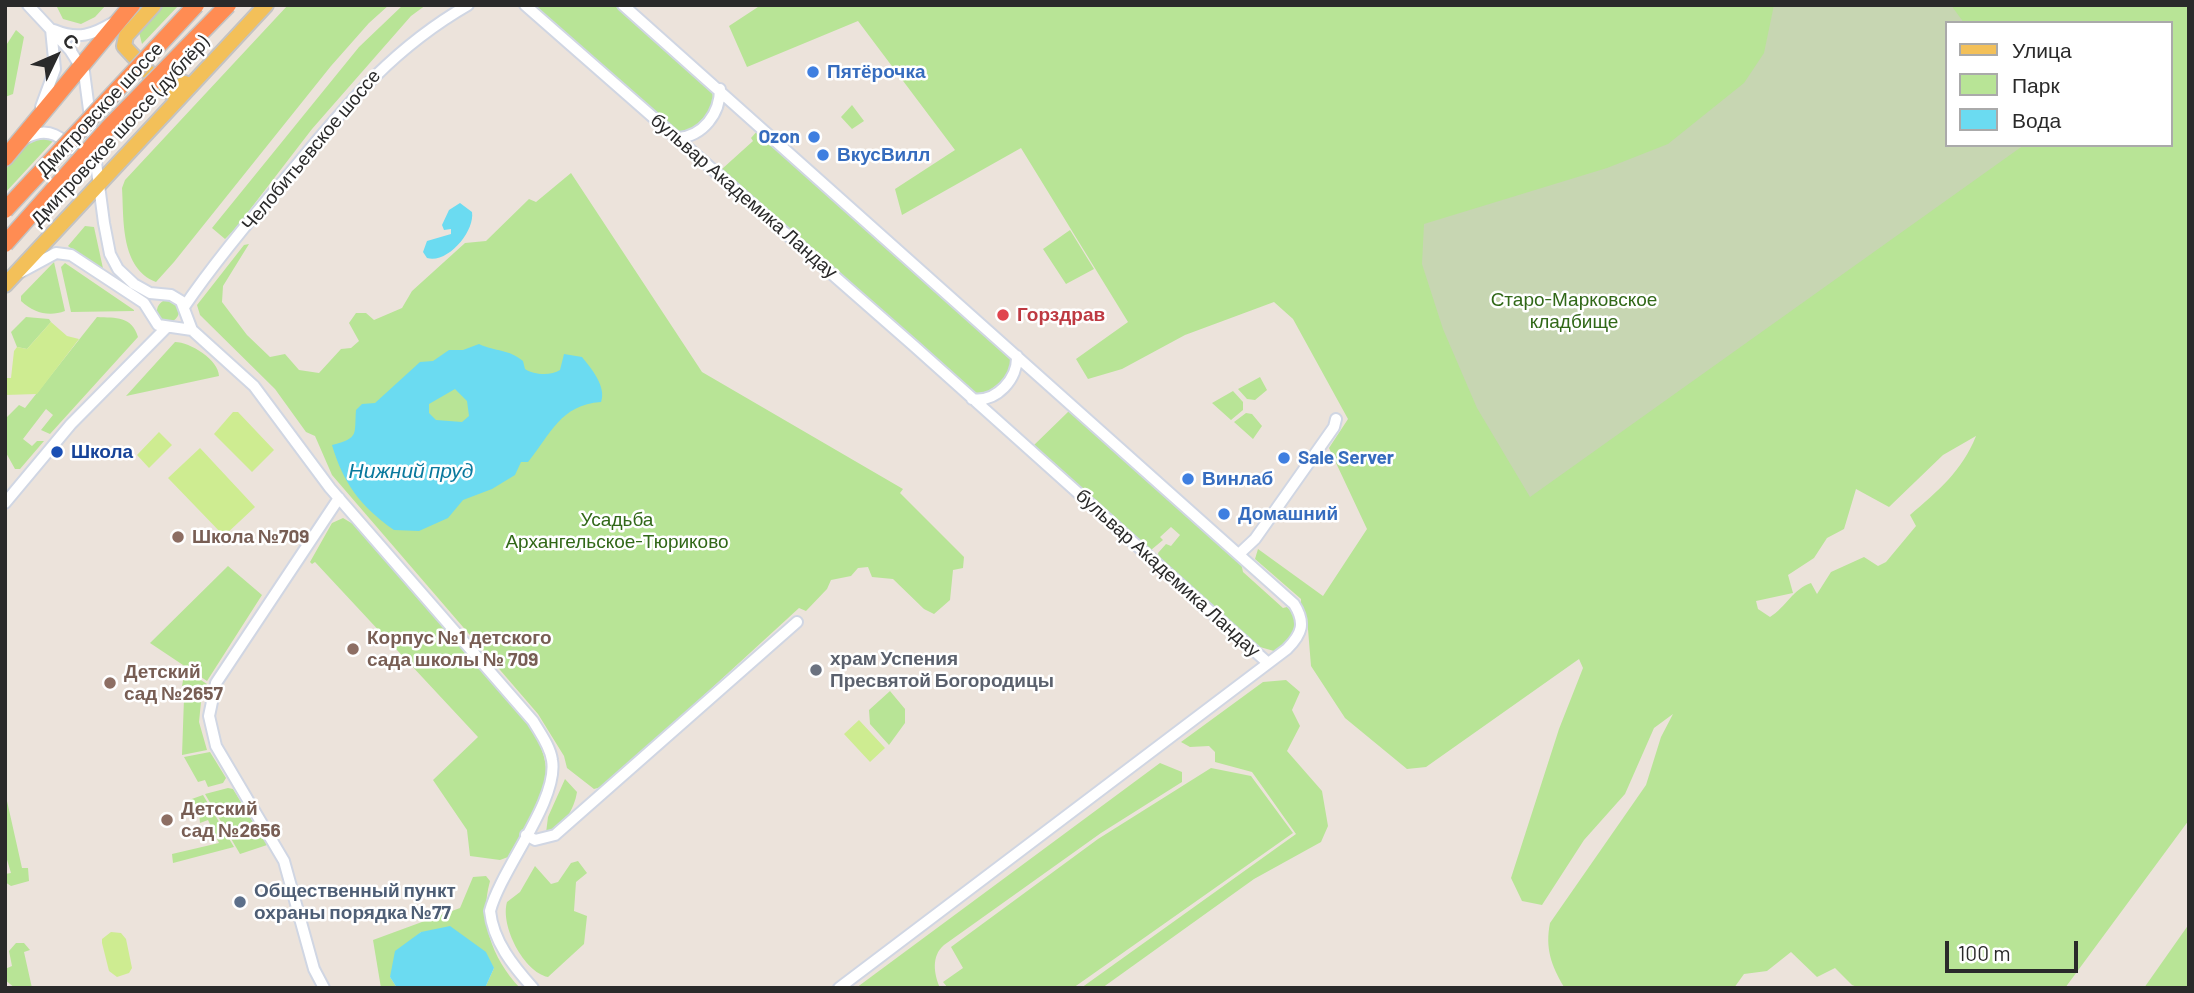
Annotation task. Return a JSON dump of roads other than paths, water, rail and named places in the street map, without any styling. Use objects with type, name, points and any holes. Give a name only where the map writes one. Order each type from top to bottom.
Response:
[{"type":"highway","points":[[9,152],[132,5]]},
{"type":"highway","name":"Дмитровское шоссе","points":[[5,210],[195,5]]},
{"type":"highway","name":"Дмитровское шоссе","points":[[5,244],[109,127],[228,5]]},
{"type":"main road","points":[[153,5],[126,36],[124,46],[127,52],[165,90],[171,92],[207,67]]},
{"type":"main road","name":"Дмитровское шоссе (дублёр)","points":[[8,282],[98,179],[266,5]]},
{"type":"street","points":[[28,5],[80,64],[86,85],[98,179],[113,262],[134,284],[150,293],[171,296],[184,310],[192,330],[254,386],[339,498],[515,699],[544,739],[551,754],[553,772],[541,806],[490,911],[492,925],[501,945],[533,988]]},
{"type":"street","name":"Челобитьевское шоссе","points":[[5,503],[71,424],[155,335],[180,323],[184,310],[200,283],[378,71],[424,33],[468,5]]},
{"type":"street","name":"бульвар Академика Ландау","points":[[525,5],[1268,663],[1295,640],[1301,631],[1302,619],[1294,604],[623,5]]},
{"type":"street","points":[[51,29],[77,37],[90,34],[119,19]]},
{"type":"street","points":[[35,119],[52,84],[55,69],[51,29]]},
{"type":"street","points":[[678,138],[695,134],[716,112],[720,89]]},
{"type":"street","points":[[9,152],[28,136],[53,132],[98,179]]},
{"type":"street","points":[[8,282],[46,257],[62,253],[71,255],[144,303],[153,317],[169,327],[192,330]]},
{"type":"street","name":"Челобитьевское шоссе","points":[[153,317],[156,300],[200,283]]},
{"type":"street","points":[[153,317],[155,335]]},
{"type":"street","points":[[972,399],[988,397],[1009,383],[1017,370],[1017,356]]},
{"type":"street","points":[[1238,554],[1255,539],[1334,428],[1336,419]]},
{"type":"street","points":[[324,988],[310,954],[291,877],[216,746],[208,716],[213,691],[222,674],[339,498]]},
{"type":"street","points":[[526,835],[535,840],[555,835],[797,622]]},
{"type":"street","points":[[839,988],[1268,663]]},
{"type":"water","points":[[460,203],[472,212],[472,220],[465,236],[443,256],[427,258],[423,252],[427,241],[451,234],[451,229],[444,230],[442,225],[449,210]]},
{"type":"water","name":"Нижний пруд","points":[[479,344],[507,352],[523,361],[525,369],[542,374],[560,370],[564,354],[582,357],[600,384],[601,402],[587,404],[566,415],[528,462],[521,462],[515,475],[492,489],[463,500],[448,518],[419,531],[394,530],[355,493],[336,459],[332,445],[347,440],[354,434],[356,410],[362,404],[375,403],[420,362],[433,361],[449,350],[463,350]],"holes":[[[455,389],[467,401],[469,416],[462,422],[436,420],[429,413],[429,404]]]},
{"type":"water","points":[[450,926],[486,952],[494,968],[485,988],[397,988],[390,977],[395,951],[421,932]]},
{"type":"place","name":"Пятёрочка","points":[[813,72]]},
{"type":"place","name":"Ozon","points":[[814,137]]},
{"type":"place","name":"ВкусВилл","points":[[823,155]]},
{"type":"place","name":"Горздрав","points":[[1003,315]]},
{"type":"place","name":"Школа","points":[[57,452]]},
{"type":"place","name":"Sale Server","points":[[1284,458]]},
{"type":"place","name":"Винлаб","points":[[1188,479]]},
{"type":"place","name":"Домашний","points":[[1224,514]]},
{"type":"place","name":"Школа №709","points":[[178,537]]},
{"type":"place","name":"Корпус №1 детского сада школы № 709","points":[[353,649]]},
{"type":"place","name":"храм Успения Пресвятой Богородицы","points":[[816,670]]},
{"type":"place","name":"Детский сад №2657","points":[[110,683]]},
{"type":"place","name":"Детский сад №2656","points":[[167,820]]},
{"type":"place","name":"Общественный пункт охраны порядка №77","points":[[240,902]]},
{"type":"park label","name":"Старо-Марковское кладбище","points":[[1574,311]]},
{"type":"park label","name":"Усадьба Архангельское-Тюриково","points":[[617,531]]}]
